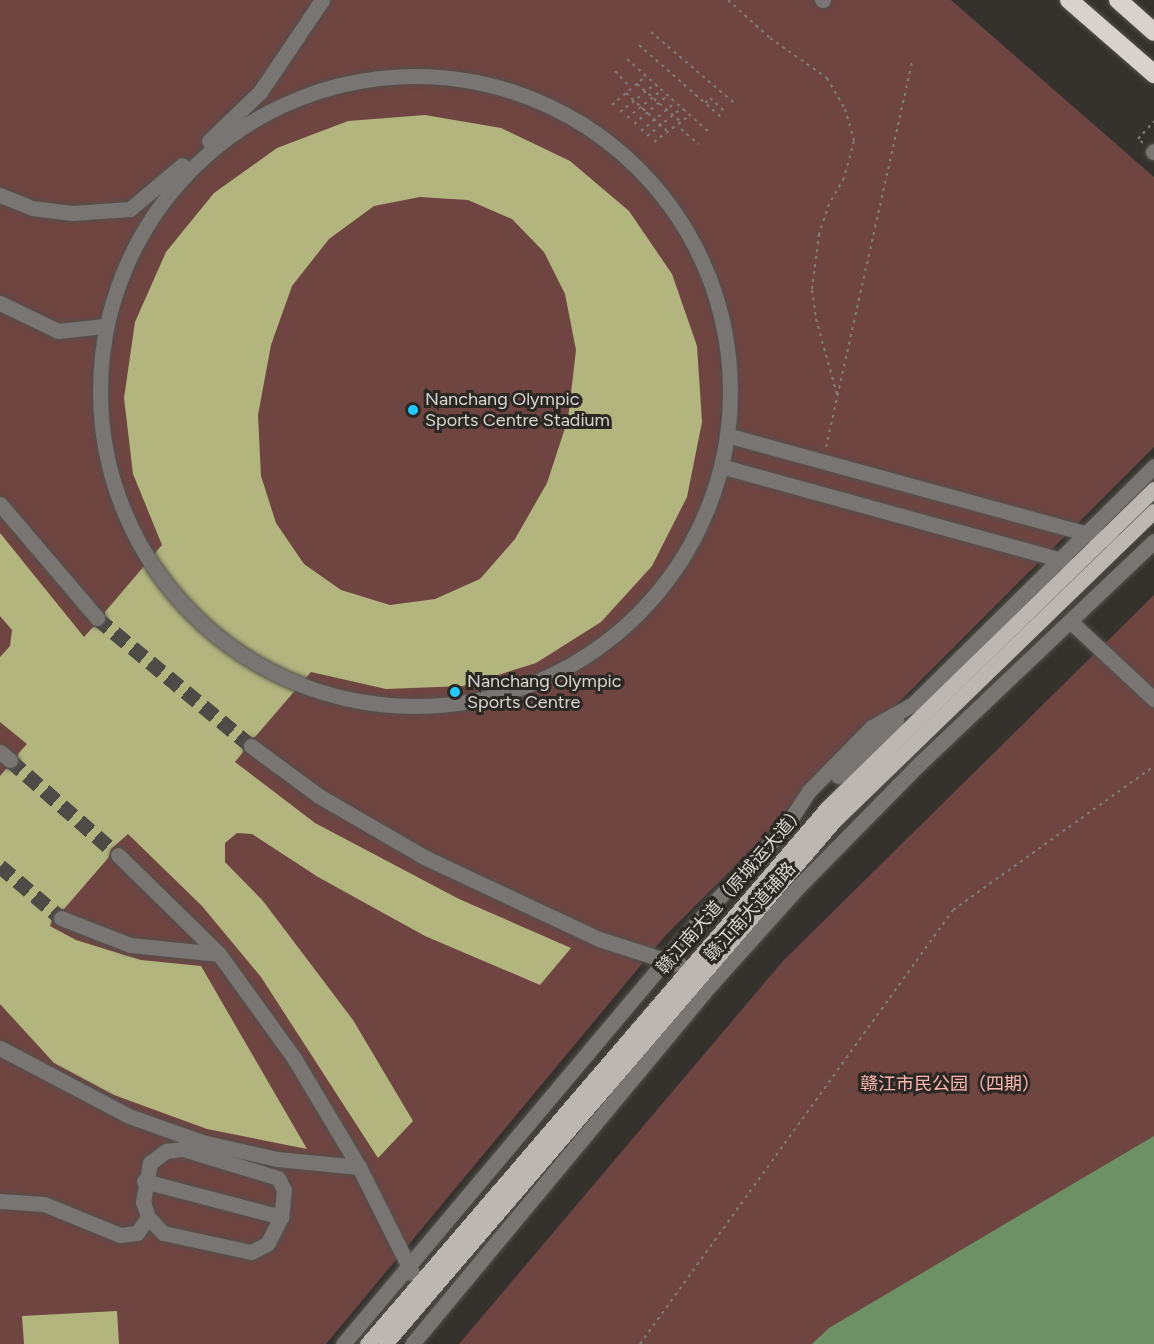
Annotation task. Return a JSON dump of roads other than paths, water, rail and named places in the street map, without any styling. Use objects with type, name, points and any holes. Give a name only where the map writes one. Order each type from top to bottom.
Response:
[{"type":"highway","points":[[1069,0],[1154,74]]},
{"type":"highway","points":[[1118,0],[1154,32]]},
{"type":"main road","name":"赣江南大道（原城运大道）","points":[[693,974],[827,808],[1154,489]]},
{"type":"main road","name":"赣江南大道（原城运大道）","points":[[367,1344],[420,1290],[693,974],[833,822],[1154,511]]},
{"type":"main road","name":"赣江南大道（原城运大道）","points":[[385,1344],[420,1290]]},
{"type":"street","points":[[0,195],[32,208],[72,213],[130,209],[260,92],[322,0]]},
{"type":"street","points":[[388,76],[470,80],[547,104],[616,147],[672,206],[714,288],[730,355],[730,436],[724,466],[701,530],[665,587],[617,635],[570,666],[498,697],[430,707],[363,703],[297,685],[213,634],[147,560],[113,487],[98,407],[104,326],[131,250],[176,183],[237,129],[320,91],[388,76]]},
{"type":"street","points":[[0,303],[58,331],[104,326]]},
{"type":"street","points":[[730,436],[1121,543]]},
{"type":"street","points":[[724,466],[1094,569]]},
{"type":"street","points":[[343,1344],[665,960],[786,826],[809,791],[873,727],[914,704],[1154,466]]},
{"type":"street","points":[[0,504],[97,618]]},
{"type":"street","name":"赣江南大道辅路","points":[[412,1344],[704,992],[801,884],[919,764],[1154,542]]},
{"type":"street","points":[[1070,621],[1154,699]]},
{"type":"street","points":[[251,746],[319,796],[426,858],[599,939],[665,960],[693,974]]},
{"type":"street","points":[[118,855],[219,954],[294,1058],[359,1167],[420,1290]]},
{"type":"street","points":[[61,918],[130,945],[219,954]]},
{"type":"street","points":[[0,1048],[129,1116],[199,1147],[278,1178],[284,1190],[281,1216],[267,1245],[251,1252],[163,1233],[148,1217],[143,1202],[144,1181],[150,1163],[166,1150],[199,1147],[277,1159],[359,1167]]},
{"type":"street","points":[[262,1170],[277,1159]]},
{"type":"street","points":[[144,1181],[281,1216]]},
{"type":"street","points":[[0,1201],[44,1204],[120,1235],[137,1233],[148,1217]]},
{"type":"tunnel","points":[[97,618],[251,746]]},
{"type":"tunnel","points":[[10,760],[118,855]]},
{"type":"tunnel","points":[[0,866],[61,918]]},
{"type":"place","name":"Nanchang Olympic Sports Centre Stadium","points":[[413,410]]},
{"type":"place","name":"Nanchang Olympic Sports Centre","points":[[455,692]]},
{"type":"park label","name":"赣江市民公园（四期）","points":[[950,1084]]}]
